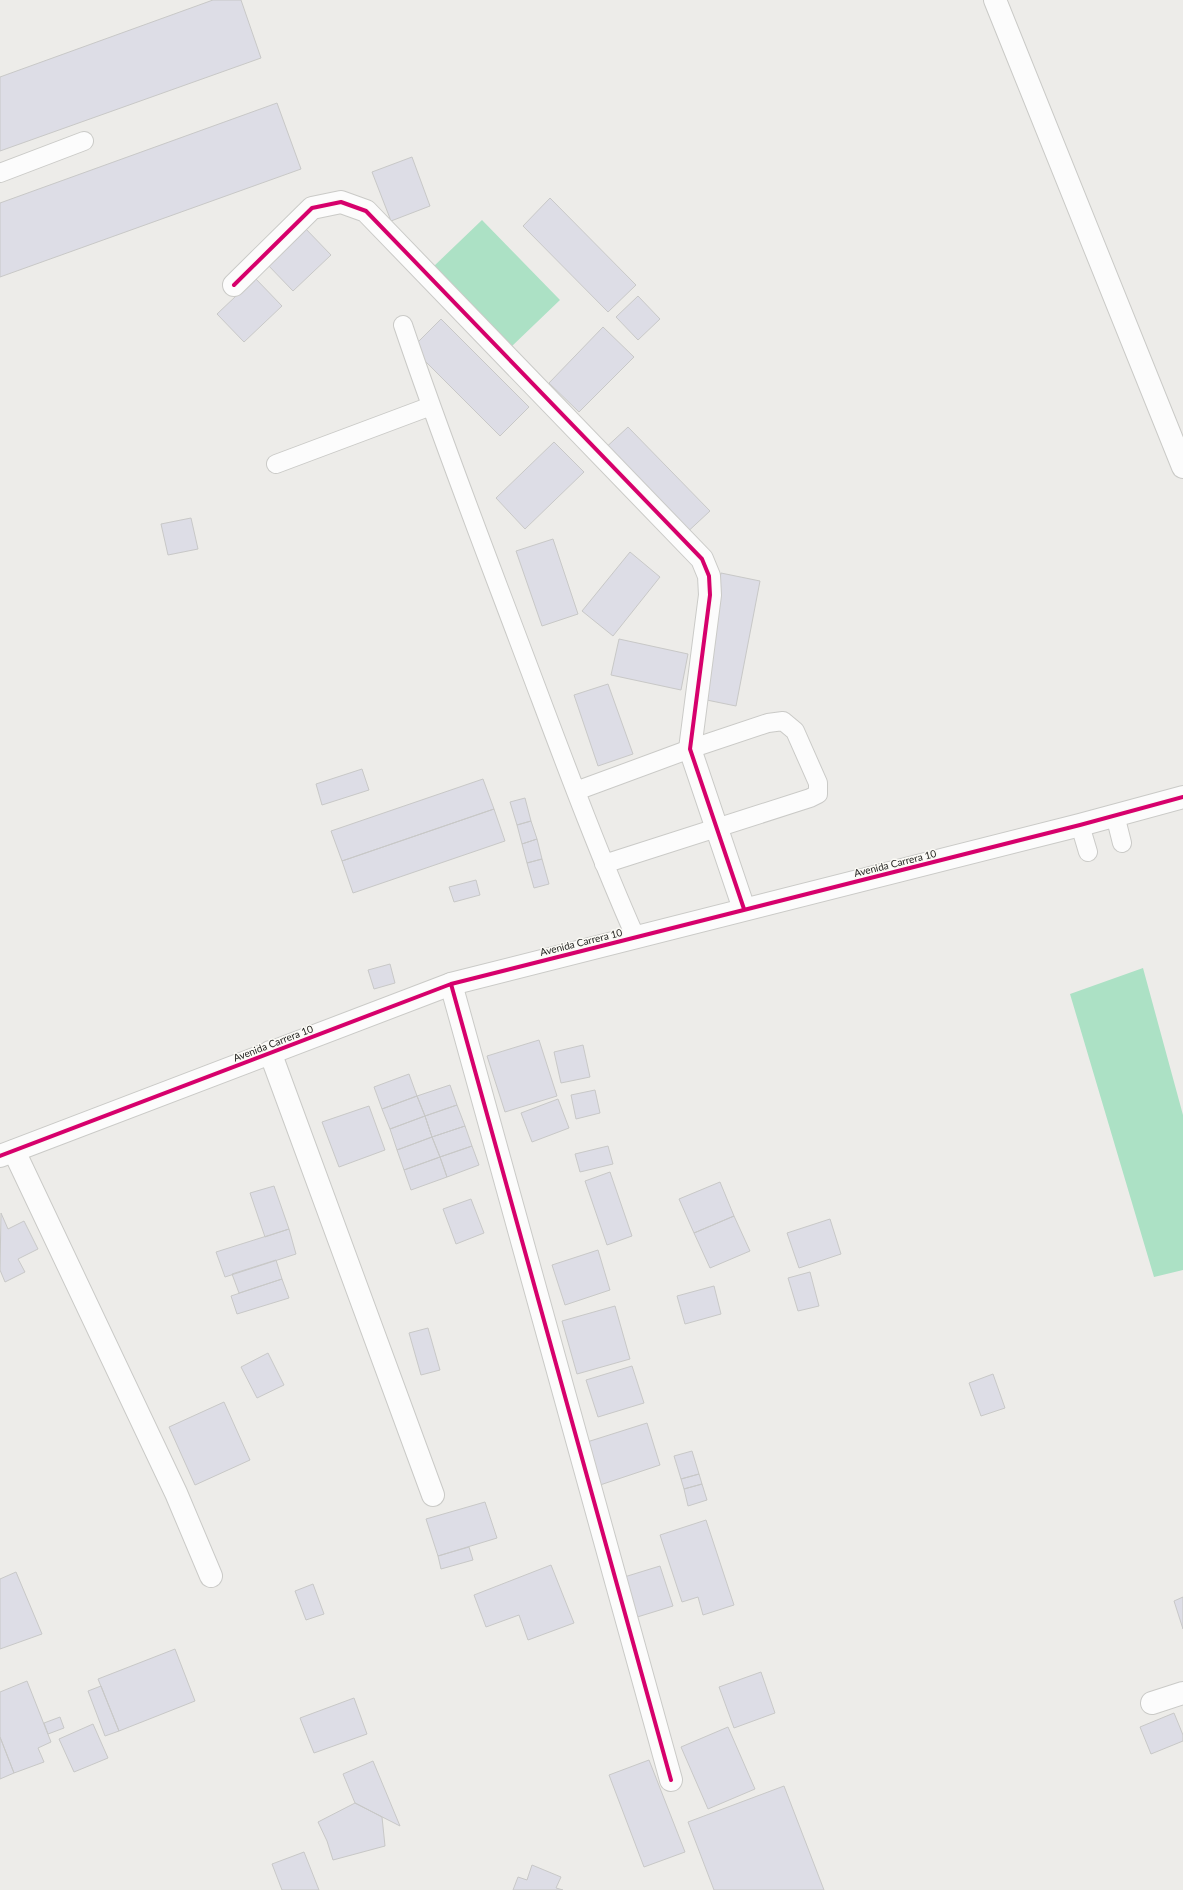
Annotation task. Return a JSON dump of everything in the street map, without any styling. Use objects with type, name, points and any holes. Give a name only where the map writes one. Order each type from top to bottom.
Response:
[{"type":"street","points":[[995,0],[1183,467]]},
{"type":"street","points":[[234,285],[312,208],[341,202],[366,211],[702,559],[709,576],[710,595],[690,749],[744,909]]},
{"type":"street","name":"Avenida Carrera 10","points":[[7,1154],[270,1052],[451,984],[635,936],[1080,825],[1183,797]]},
{"type":"street","points":[[451,984],[561,1376],[671,1780]]},
{"type":"street","points":[[270,1052],[433,1495]]},
{"type":"street","points":[[7,1154],[176,1493],[211,1576]]},
{"type":"street","points":[[1152,1703],[1183,1693]]},
{"type":"lane","points":[[0,173],[84,141]]},
{"type":"lane","points":[[403,325],[431,406],[576,791],[604,864],[635,936]]},
{"type":"lane","points":[[276,464],[431,406]]},
{"type":"lane","points":[[576,791],[690,749],[768,723],[783,721],[795,731],[818,783],[818,794],[810,798],[604,864]]},
{"type":"lane","points":[[1115,815],[1122,843]]},
{"type":"lane","points":[[1080,825],[1088,852]]},
{"type":"green space","points":[[482,220],[560,300],[511,347],[433,267]]},
{"type":"green space","points":[[1143,968],[1183,1115],[1183,1270],[1154,1277],[1070,994]]},
{"type":"building","points":[[213,0],[241,0],[261,58],[0,151],[0,77]]},
{"type":"building","points":[[277,103],[301,169],[0,277],[0,203]]},
{"type":"building","points":[[412,157],[430,206],[391,221],[372,172]]},
{"type":"building","points":[[550,198],[636,285],[608,312],[523,226]]},
{"type":"building","points":[[304,227],[331,255],[293,291],[266,263]]},
{"type":"building","points":[[255,278],[282,306],[244,342],[217,314]]},
{"type":"building","points":[[638,296],[660,319],[638,340],[616,317]]},
{"type":"building","points":[[441,319],[529,407],[500,436],[412,348]]},
{"type":"building","points":[[603,327],[634,357],[579,412],[549,383]]},
{"type":"building","points":[[628,427],[710,511],[682,537],[601,452]]},
{"type":"building","points":[[554,442],[584,472],[525,529],[496,498]]},
{"type":"building","points":[[191,518],[198,549],[168,555],[161,524]]},
{"type":"building","points":[[553,539],[578,614],[542,626],[516,551]]},
{"type":"building","points":[[630,552],[660,577],[613,636],[582,611]]},
{"type":"building","points":[[721,573],[760,581],[736,706],[697,698]]},
{"type":"building","points":[[619,639],[688,654],[681,690],[611,675]]},
{"type":"building","points":[[608,684],[633,754],[598,766],[574,695]]},
{"type":"building","points":[[362,769],[369,790],[322,805],[316,784]]},
{"type":"building","points":[[483,779],[494,809],[342,861],[331,831]]},
{"type":"building","points":[[525,798],[531,821],[517,825],[510,802]]},
{"type":"building","points":[[494,809],[505,841],[353,893],[342,861]]},
{"type":"building","points":[[531,821],[537,839],[522,844],[517,825]]},
{"type":"building","points":[[537,839],[542,859],[527,863],[522,844]]},
{"type":"building","points":[[542,859],[549,884],[534,888],[527,863]]},
{"type":"building","points":[[476,880],[480,895],[454,902],[449,887]]},
{"type":"building","points":[[390,964],[395,983],[374,989],[368,970]]},
{"type":"building","points":[[539,1040],[557,1096],[505,1112],[487,1056]]},
{"type":"building","points":[[583,1045],[590,1077],[561,1083],[554,1052]]},
{"type":"building","points":[[409,1074],[417,1096],[382,1109],[374,1087]]},
{"type":"building","points":[[450,1085],[457,1105],[425,1116],[417,1096]]},
{"type":"building","points":[[595,1090],[600,1113],[576,1119],[571,1095]]},
{"type":"building","points":[[417,1096],[425,1116],[390,1129],[382,1109]]},
{"type":"building","points":[[558,1099],[569,1128],[532,1142],[521,1113]]},
{"type":"building","points":[[457,1105],[465,1126],[432,1137],[425,1116]]},
{"type":"building","points":[[369,1106],[385,1150],[339,1167],[322,1122]]},
{"type":"building","points":[[425,1116],[432,1137],[397,1150],[390,1129]]},
{"type":"building","points":[[465,1126],[472,1146],[440,1157],[432,1137]]},
{"type":"building","points":[[432,1137],[440,1157],[404,1170],[397,1150]]},
{"type":"building","points":[[472,1146],[479,1165],[447,1177],[440,1157]]},
{"type":"building","points":[[608,1146],[613,1164],[580,1172],[575,1154]]},
{"type":"building","points":[[440,1157],[447,1177],[411,1190],[404,1170]]},
{"type":"building","points":[[610,1172],[632,1236],[607,1245],[585,1181]]},
{"type":"building","points":[[720,1182],[734,1216],[694,1233],[679,1199]]},
{"type":"building","points":[[274,1186],[289,1229],[265,1237],[250,1193]]},
{"type":"building","points":[[471,1199],[484,1233],[456,1244],[443,1209]]},
{"type":"building","points":[[1,1213],[8,1229],[24,1221],[38,1249],[18,1259],[25,1272],[5,1282],[0,1270]]},
{"type":"building","points":[[734,1216],[750,1251],[710,1268],[694,1233]]},
{"type":"building","points":[[830,1219],[841,1254],[799,1268],[787,1233]]},
{"type":"building","points":[[289,1229],[296,1254],[225,1277],[216,1252]]},
{"type":"building","points":[[598,1250],[610,1290],[565,1305],[552,1265]]},
{"type":"building","points":[[276,1260],[282,1279],[239,1293],[232,1274]]},
{"type":"building","points":[[810,1272],[819,1306],[798,1311],[788,1278]]},
{"type":"building","points":[[282,1279],[289,1298],[237,1314],[231,1296]]},
{"type":"building","points":[[714,1286],[721,1314],[685,1324],[677,1296]]},
{"type":"building","points":[[615,1306],[630,1359],[577,1374],[562,1321]]},
{"type":"building","points":[[428,1328],[440,1370],[421,1375],[409,1333]]},
{"type":"building","points":[[268,1353],[284,1385],[257,1398],[241,1367]]},
{"type":"building","points":[[632,1366],[644,1403],[598,1417],[586,1380]]},
{"type":"building","points":[[993,1374],[1005,1408],[981,1416],[969,1383]]},
{"type":"building","points":[[224,1402],[250,1460],[195,1485],[169,1427]]},
{"type":"building","points":[[647,1423],[660,1465],[600,1485],[587,1442]]},
{"type":"building","points":[[692,1451],[699,1474],[681,1479],[674,1456]]},
{"type":"building","points":[[699,1474],[702,1484],[684,1489],[681,1479]]},
{"type":"building","points":[[702,1484],[707,1500],[688,1506],[684,1489]]},
{"type":"building","points":[[485,1502],[497,1538],[438,1556],[426,1519]]},
{"type":"building","points":[[706,1520],[734,1605],[703,1615],[698,1597],[682,1602],[660,1535]]},
{"type":"building","points":[[469,1547],[473,1560],[441,1569],[438,1556]]},
{"type":"building","points":[[551,1565],[574,1623],[528,1640],[519,1615],[486,1627],[474,1595]]},
{"type":"building","points":[[660,1566],[673,1606],[634,1618],[621,1578]]},
{"type":"building","points":[[16,1572],[42,1634],[0,1649],[0,1579]]},
{"type":"building","points":[[313,1584],[324,1614],[306,1620],[295,1591]]},
{"type":"building","points":[[1183,1597],[1183,1629],[1174,1601]]},
{"type":"building","points":[[175,1649],[195,1701],[119,1731],[98,1679]]},
{"type":"building","points":[[761,1672],[775,1713],[734,1728],[719,1687]]},
{"type":"building","points":[[27,1681],[51,1742],[38,1748],[44,1762],[14,1773],[0,1737],[0,1692]]},
{"type":"building","points":[[101,1686],[119,1731],[105,1736],[88,1691]]},
{"type":"building","points":[[354,1698],[367,1734],[314,1753],[300,1718]]},
{"type":"building","points":[[1174,1713],[1183,1735],[1183,1741],[1151,1754],[1140,1727]]},
{"type":"building","points":[[60,1717],[64,1728],[48,1734],[44,1723]]},
{"type":"building","points":[[93,1724],[108,1758],[74,1772],[59,1739]]},
{"type":"building","points":[[728,1727],[755,1789],[708,1809],[681,1747]]},
{"type":"building","points":[[0,1737],[14,1773],[0,1779]]},
{"type":"building","points":[[649,1760],[685,1852],[644,1867],[609,1775]]},
{"type":"building","points":[[373,1761],[400,1826],[355,1803],[343,1774]]},
{"type":"building","points":[[784,1786],[824,1890],[714,1890],[688,1822]]},
{"type":"building","points":[[355,1803],[382,1817],[385,1846],[333,1860],[327,1841],[318,1822]]},
{"type":"building","points":[[304,1852],[319,1890],[282,1890],[272,1864]]},
{"type":"building","points":[[532,1865],[561,1877],[556,1888],[563,1890],[513,1890],[518,1877],[527,1880]]},
{"type":"cycle path","points":[[234,285],[312,208],[341,202],[366,211],[702,559],[709,576],[710,595],[690,749],[744,909]]},
{"type":"cycle path","points":[[0,1156],[451,984],[1080,825],[1183,797]]},
{"type":"cycle path","points":[[451,984],[671,1780]]}]
